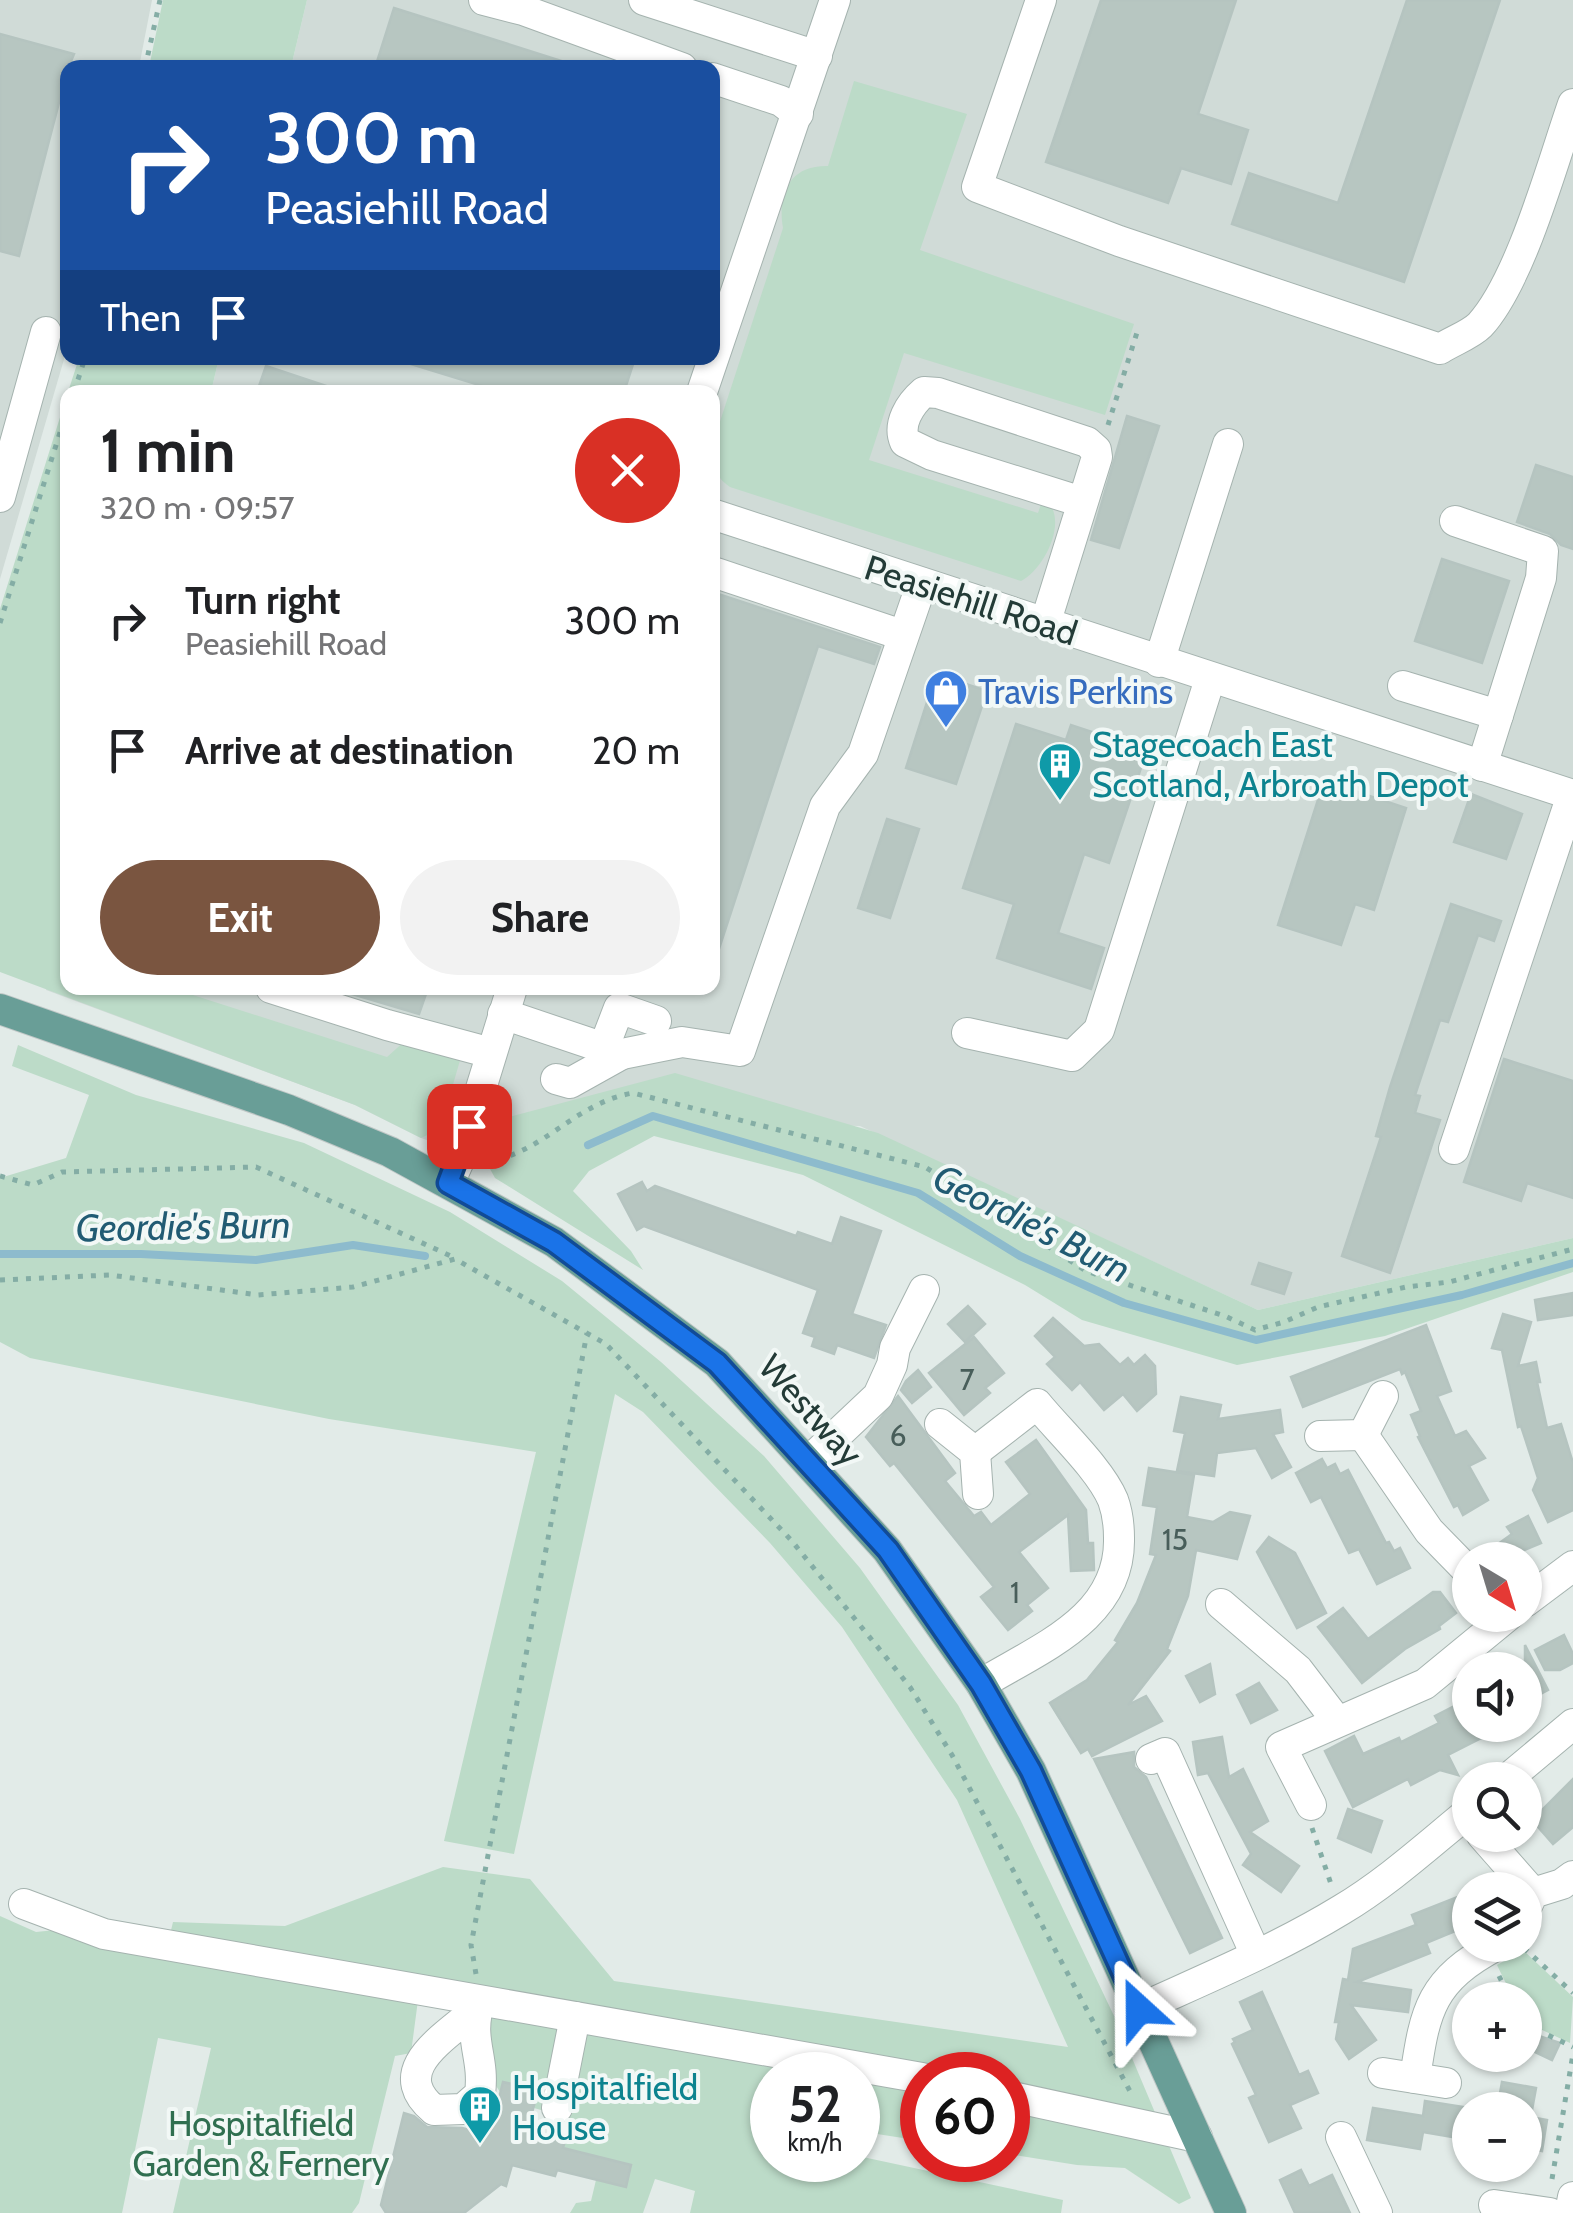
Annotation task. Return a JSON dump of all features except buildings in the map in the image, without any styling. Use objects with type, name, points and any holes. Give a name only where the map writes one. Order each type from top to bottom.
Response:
[{"type":"main road","name":"Westway","points":[[0,1009],[289,1110],[453,1173],[717,1363],[888,1550],[981,1684],[1031,1771],[1232,2213]]},
{"type":"street","points":[[484,0],[523,10],[660,60]]},
{"type":"street","points":[[644,0],[817,56]]},
{"type":"street","points":[[720,340],[834,0]]},
{"type":"street","points":[[1042,0],[977,187],[1119,241],[1440,348],[1478,327],[1502,294],[1573,104]]},
{"type":"street","points":[[720,81],[781,101],[802,101]]},
{"type":"street","points":[[0,497],[46,332]]},
{"type":"street","points":[[1045,624],[1082,502],[1096,450],[1088,442],[938,393],[924,392],[910,404],[902,434],[904,442],[916,449],[1082,502]]},
{"type":"street","points":[[1158,662],[1228,444]]},
{"type":"street","name":"Peasiehill Road","points":[[720,517],[1573,795]]},
{"type":"street","points":[[1455,521],[1544,552],[1541,578],[1482,766]]},
{"type":"street","points":[[720,574],[902,635]]},
{"type":"street","points":[[556,1079],[570,1084],[613,1050],[682,1042],[740,1052],[824,806],[863,754],[922,583]]},
{"type":"street","points":[[967,1033],[1072,1056],[1099,1030],[1210,678]]},
{"type":"street","points":[[1403,686],[1498,715]]},
{"type":"street","points":[[1454,1149],[1573,795]]},
{"type":"street","points":[[293,995],[491,1053]]},
{"type":"street","points":[[453,1173],[491,1053],[502,996],[613,1050]]},
{"type":"street","points":[[613,1050],[619,1008],[656,1021]]},
{"type":"street","points":[[808,1462],[878,1396],[895,1348],[924,1290]]},
{"type":"street","points":[[1363,1435],[1383,1396]]},
{"type":"street","points":[[975,1452],[1037,1404],[1113,1499],[1120,1562],[1104,1598],[1082,1622],[981,1684]]},
{"type":"street","points":[[940,1424],[975,1452],[978,1494]]},
{"type":"street","points":[[1320,1436],[1363,1435]]},
{"type":"street","points":[[1363,1435],[1429,1531],[1452,1555]]},
{"type":"street","points":[[1542,1592],[1570,1575]]},
{"type":"street","points":[[1220,1604],[1298,1670],[1337,1721]]},
{"type":"street","points":[[1311,1805],[1282,1747],[1426,1684],[1489,1632]]},
{"type":"street","points":[[1528,1762],[1573,1724]]},
{"type":"street","points":[[1151,1759],[1165,1753],[1256,1954]]},
{"type":"street","points":[[1139,2009],[1344,1908],[1452,1834]]},
{"type":"street","points":[[1542,1894],[1573,1876]]},
{"type":"street","points":[[24,1904],[104,1934],[479,2005],[575,2017],[900,2074]]},
{"type":"street","points":[[1415,2078],[1424,2020],[1435,1995],[1472,1962]]},
{"type":"street","points":[[556,2108],[575,2017]]},
{"type":"street","points":[[1382,2072],[1446,2083]]},
{"type":"street","points":[[1030,2101],[1197,2137]]},
{"type":"street","points":[[1341,2137],[1377,2213]]},
{"type":"street","points":[[1570,2213],[1572,2200]]},
{"type":"street","points":[[1494,2204],[1550,2213]]},
{"type":"path","points":[[147,60],[160,0]]},
{"type":"path","points":[[1096,450],[1139,326]]},
{"type":"path","points":[[0,623],[60,432]]},
{"type":"path","points":[[453,1173],[502,1159],[544,1139],[582,1110],[610,1097],[633,1094],[925,1167],[1086,1270],[1225,1316],[1254,1330],[1318,1307],[1406,1287],[1449,1282],[1573,1249]]},
{"type":"path","points":[[0,1176],[33,1185],[62,1172],[256,1167],[455,1258],[606,1344],[791,1540],[910,1687],[952,1755],[1148,2126]]},
{"type":"path","points":[[0,1280],[110,1275],[258,1295],[353,1287],[455,1258]]},
{"type":"path","points":[[479,2005],[471,1945],[587,1333]]},
{"type":"path","points":[[1311,1805],[1311,1826],[1332,1888],[1344,1908]]},
{"type":"path","points":[[1541,1962],[1573,1994]]},
{"type":"path","points":[[1542,2034],[1573,2050],[1551,2182],[1572,2200]]},
{"type":"shaded area","points":[[0,0],[152,0],[140,60],[60,60],[62,365],[0,579]]},
{"type":"shaded area","points":[[307,0],[1573,0],[1573,1238],[1258,1310],[860,1126],[502,1119],[485,1160],[421,1138],[355,1105],[46,990],[60,897],[60,995],[720,995],[720,385],[213,385],[217,365],[720,365],[720,60],[293,60]]},
{"type":"green space","points":[[163,0],[307,0],[293,60],[150,60]]},
{"type":"green space","points":[[854,81],[967,114],[920,250],[1134,324],[1105,415],[904,353],[869,460],[1038,513],[1043,498],[1055,517],[1052,542],[1038,566],[1021,581],[730,487],[720,478],[720,422],[783,228],[785,193],[789,183],[804,170],[828,166]]},
{"type":"green space","points":[[77,365],[217,365],[213,385],[70,385]]},
{"type":"green space","points":[[60,417],[60,994],[0,972],[0,609]]},
{"type":"green space","points":[[61,995],[193,995],[387,1057],[406,1040],[461,1057],[440,1129],[421,1138],[355,1105]]},
{"type":"green space","name":"Hospitalfield Garden & Fernery","points":[[18,1045],[136,1095],[304,1143],[450,1212],[562,1281],[661,1362],[764,1456],[860,1568],[958,1705],[1020,1819],[1116,2020],[1191,2198],[1179,2204],[1125,2168],[1030,2158],[1030,2052],[900,2052],[900,2138],[880,2134],[880,2052],[750,2052],[750,2182],[880,2182],[880,2161],[900,2165],[900,2182],[979,2182],[1063,2200],[1061,2213],[690,2213],[695,2191],[655,2179],[643,2213],[570,2213],[576,2203],[591,2201],[596,2180],[626,2187],[631,2166],[563,2148],[570,2118],[563,2115],[566,2021],[548,2112],[534,2108],[537,2090],[503,2082],[500,2092],[494,2082],[487,2051],[491,2008],[420,1985],[411,2053],[395,2056],[359,2203],[352,2213],[173,2213],[211,2048],[158,2038],[122,2213],[0,2213],[0,1916],[36,1932],[75,1928],[168,1943],[173,1922],[285,1926],[443,1867],[530,1879],[614,1981],[1068,2047],[957,1800],[842,1627],[770,1543],[643,1412],[615,1394],[514,1854],[444,1841],[536,1452],[329,1419],[30,1358],[0,1342],[0,1178],[66,1158],[89,1095],[12,1066]]},
{"type":"green space","points":[[675,1073],[878,1133],[1258,1310],[1573,1238],[1573,1272],[1385,1336],[1237,1365],[1082,1320],[1025,1285],[803,1175],[654,1136],[589,1171],[573,1191],[631,1251],[643,1270],[495,1178],[485,1160],[501,1119]]},
{"type":"green space","points":[[1536,1962],[1573,1997],[1570,2043],[1542,2030],[1542,1982],[1505,1982],[1497,1965]]},
{"type":"waterway","name":"Geordie's Burn","points":[[588,1145],[653,1116],[918,1193],[1020,1256],[1124,1303],[1256,1340],[1462,1295],[1573,1263]]},
{"type":"waterway","name":"Geordie's Burn","points":[[0,1254],[141,1254],[256,1260],[353,1245],[425,1256]]},
{"type":"place","name":"Travis Perkins","points":[[946,729]]},
{"type":"place","name":"Stagecoach East Scotland, Arbroath Depot","points":[[1060,802]]},
{"type":"place","name":"Hospitalfield House","points":[[480,2145]]},
{"type":"route","points":[[469,1126],[448,1183],[554,1242],[717,1363],[888,1550],[981,1684],[1031,1771],[1139,2009]]}]
